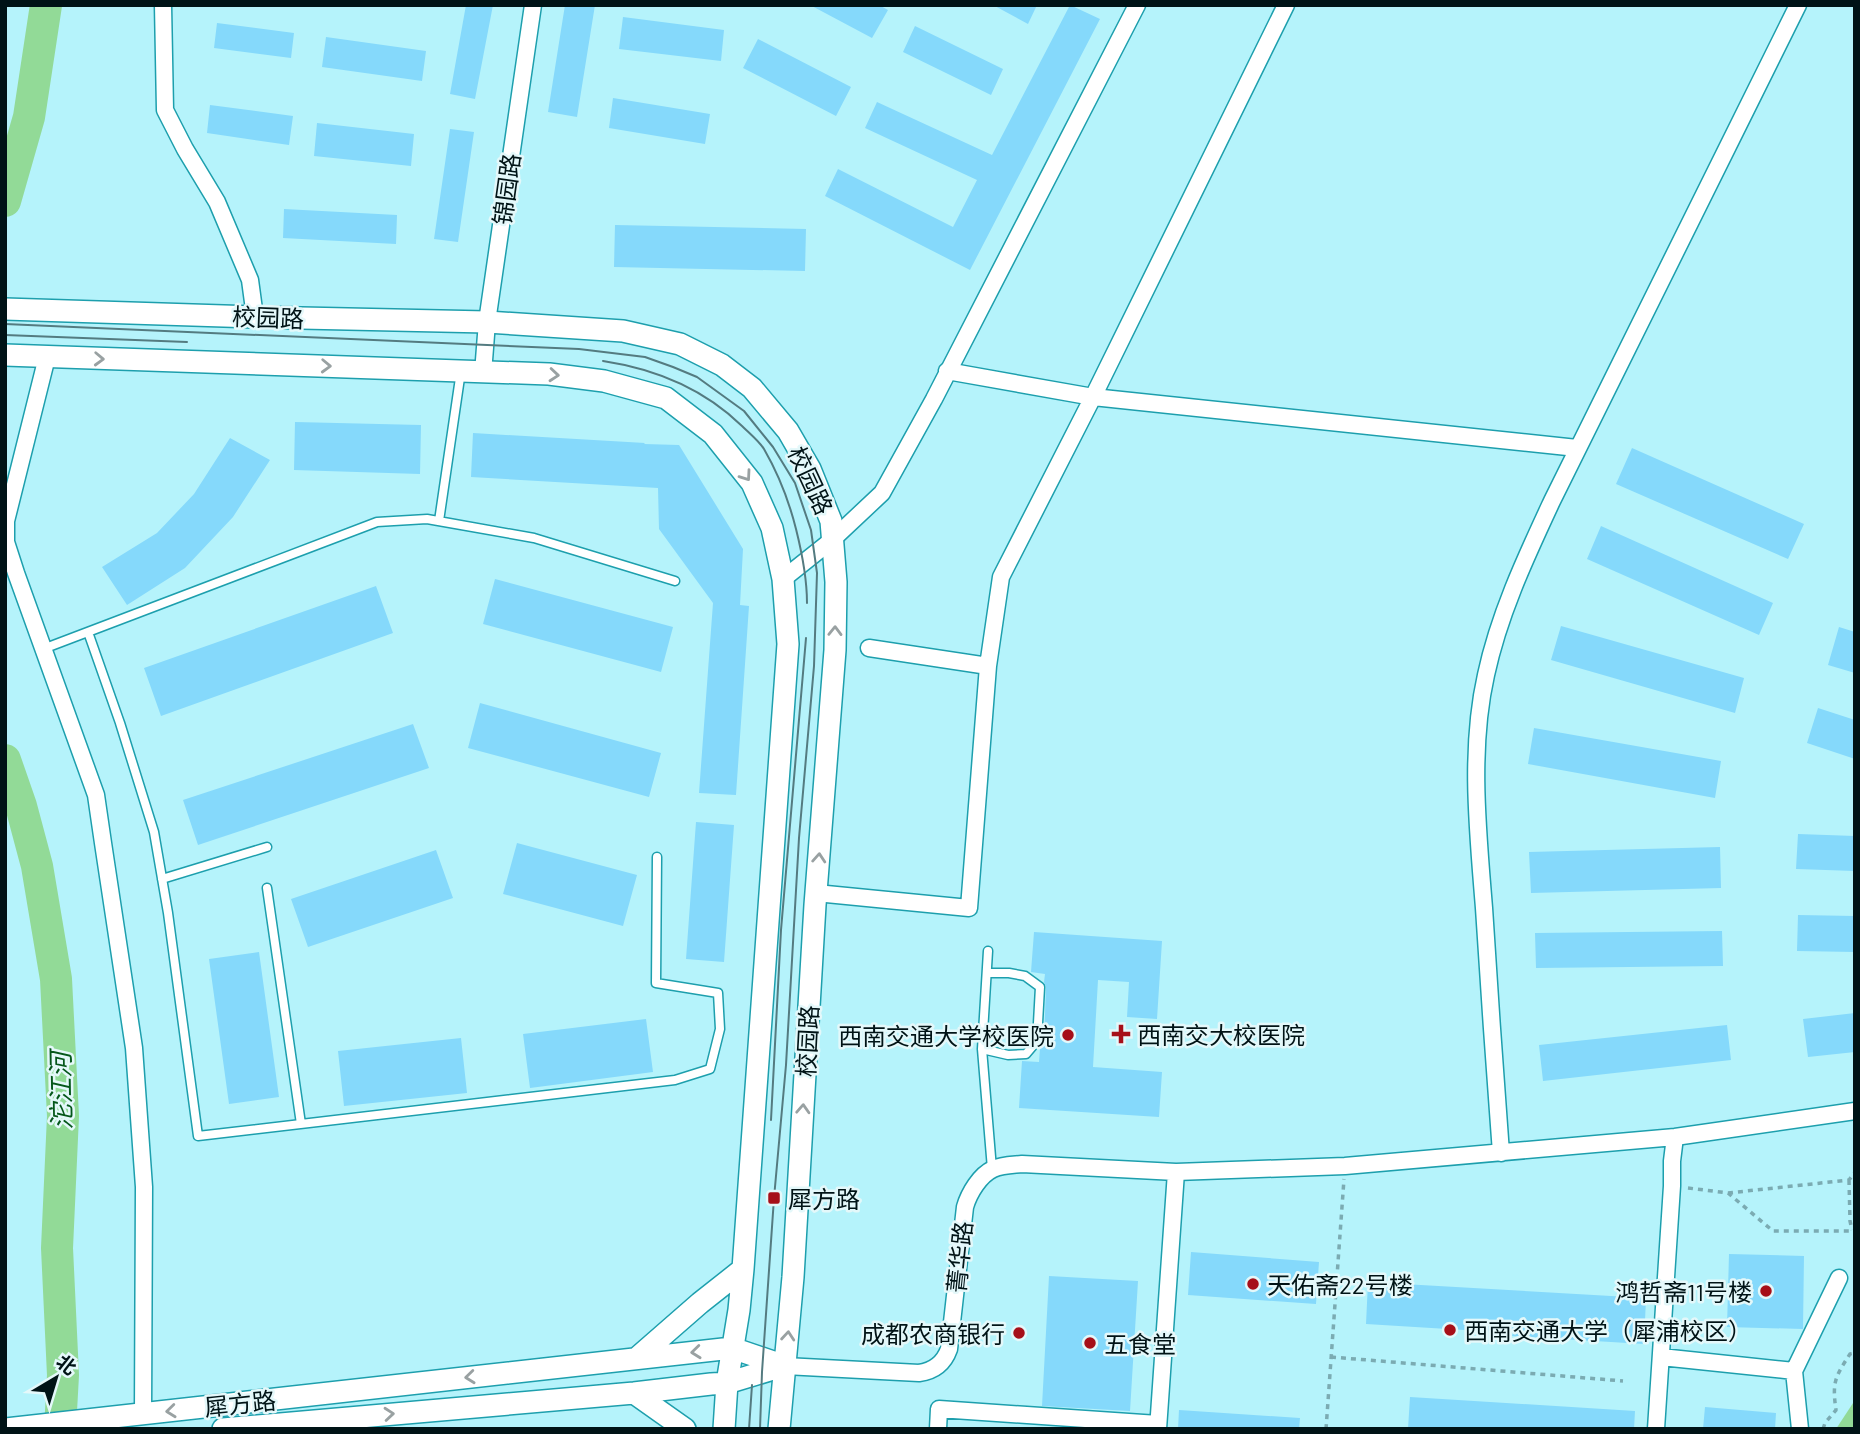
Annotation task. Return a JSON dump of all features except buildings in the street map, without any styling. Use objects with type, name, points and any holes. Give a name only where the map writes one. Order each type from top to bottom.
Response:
[{"type":"street","points":[[163,5],[165,110],[217,202],[250,280],[255,317]]},
{"type":"street","name":"锦园路","points":[[483,373],[487,322],[533,5]]},
{"type":"street","points":[[783,579],[832,540],[882,493],[934,399],[1137,5]]},
{"type":"street","points":[[816,893],[969,908],[988,666],[1001,577],[1286,5]]},
{"type":"street","points":[[1501,1153],[1478,824],[1479,720],[1485,677],[1494,643],[1522,567],[1577,448],[1798,5]]},
{"type":"street","name":"校园路","points":[[5,309],[487,322],[623,331],[680,344],[722,365],[752,388],[788,431],[810,469],[831,521],[836,582],[835,650],[816,893],[793,1277],[779,1429]]},
{"type":"street","name":"校园路","points":[[6,356],[549,374],[604,381],[666,398],[713,434],[752,483],[772,528],[783,579],[789,644],[743,1269],[727,1382],[724,1429]]},
{"type":"street","points":[[47,357],[6,521],[6,542],[96,795],[134,1048],[144,1187],[143,1414]]},
{"type":"street","points":[[947,371],[1093,397],[1577,448]]},
{"type":"street","points":[[869,648],[988,666]]},
{"type":"street","points":[[992,1170],[1022,1164],[1177,1172],[1345,1166],[1675,1137],[1855,1111]]},
{"type":"street","points":[[1656,1429],[1675,1137]]},
{"type":"street","name":"菁华路","points":[[785,1366],[925,1372],[938,1366],[950,1349],[965,1207],[972,1191],[992,1170]]},
{"type":"street","points":[[938,1429],[939,1409],[1158,1426],[1177,1172]]},
{"type":"street","points":[[637,1359],[743,1269]]},
{"type":"street","points":[[1800,1429],[1794,1371],[1839,1278]]},
{"type":"street","name":"犀方路","points":[[14,1428],[732,1348],[785,1366]]},
{"type":"street","points":[[1661,1357],[1794,1371]]},
{"type":"street","name":"犀方路","points":[[232,1428],[333,1424],[634,1393],[727,1382],[785,1366]]},
{"type":"street","points":[[634,1393],[685,1429]]},
{"type":"lane","points":[[439,521],[461,371]]},
{"type":"lane","points":[[43,649],[377,522],[428,519],[534,538],[675,581]]},
{"type":"lane","points":[[88,632],[154,831],[198,1136],[675,1080],[710,1069],[720,1029],[718,993],[656,983],[657,857]]},
{"type":"lane","points":[[162,879],[267,847]]},
{"type":"lane","points":[[267,888],[301,1124]]},
{"type":"lane","points":[[988,951],[982,1049],[992,1170]]},
{"type":"lane","points":[[982,1049],[1008,1055],[1026,1054],[1037,1041],[1040,986],[1025,976],[987,973]]},
{"type":"path","points":[[1326,1429],[1345,1166]]},
{"type":"path","points":[[1728,1193],[1773,1231],[1854,1231],[1850,1221],[1849,1180],[1855,1172]]},
{"type":"path","points":[[1672,1186],[1728,1193],[1849,1180]]},
{"type":"path","points":[[1823,1429],[1836,1410],[1833,1388],[1837,1378],[1850,1354],[1855,1353]]},
{"type":"path","points":[[1331,1357],[1623,1381]]},
{"type":"shaded area","points":[[1855,1400],[1855,1429],[1836,1429]]},
{"type":"waterway","name":"沱江河","points":[[5,201],[29,117],[46,5]]},
{"type":"waterway","name":"沱江河","points":[[5,760],[37,866],[56,979],[63,1116],[57,1248],[63,1375],[60,1429]]},
{"type":"tram line","points":[[5,324],[579,349],[645,357],[697,377],[744,411],[773,447],[795,483],[811,530],[817,573],[814,666],[799,838],[760,1429]]},
{"type":"tram line","points":[[5,335],[187,342]]},
{"type":"tram line","points":[[603,361],[642,369],[695,391],[727,413],[759,443],[787,498],[804,566],[807,603]]},
{"type":"tram line","points":[[771,1120],[781,930],[806,638]]},
{"type":"tram line","points":[[749,1429],[752,1385]]},
{"type":"place","name":"西南交大校医院","points":[[1121,1034]]},
{"type":"place","name":"西南交通大学校医院","points":[[1068,1035]]},
{"type":"place","name":"犀方路","points":[[774,1198]]},
{"type":"place","name":"天佑斋22号楼","points":[[1253,1284]]},
{"type":"place","name":"鸿哲斋11号楼","points":[[1766,1291]]},
{"type":"place","name":"西南交通大学（犀浦校区）","points":[[1450,1330]]},
{"type":"place","name":"成都农商银行","points":[[1019,1333]]},
{"type":"place","name":"五食堂","points":[[1090,1343]]}]
